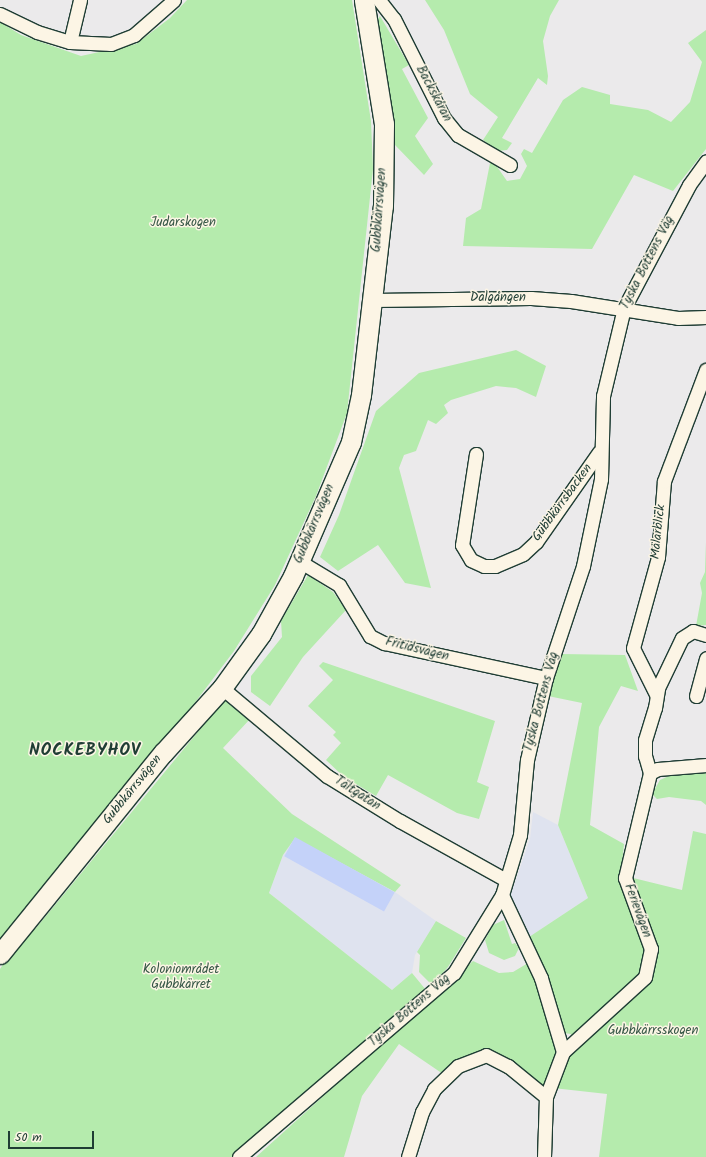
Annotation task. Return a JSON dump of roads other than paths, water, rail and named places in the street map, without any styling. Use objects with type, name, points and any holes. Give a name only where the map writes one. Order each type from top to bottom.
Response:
[{"type":"street","points":[[70,42],[80,0]]},
{"type":"street","points":[[0,14],[37,32],[70,42],[111,44],[134,35],[174,0]]},
{"type":"street","name":"Gubbkärrsvägen","points":[[0,954],[163,753],[222,688],[261,634],[299,561],[351,442],[362,395],[383,206],[384,124],[364,0]]},
{"type":"street","name":"Backskåran","points":[[379,0],[394,19],[444,118],[458,135],[510,165]]},
{"type":"street","name":"Tyska Bottens Väg","points":[[239,1157],[454,973],[502,895],[520,835],[527,760],[546,678],[583,566],[601,479],[599,452],[603,396],[624,308],[689,185],[706,162]]},
{"type":"street","name":"Dalgången","points":[[372,300],[531,298],[624,308]]},
{"type":"street","points":[[624,308],[678,318],[706,317]]},
{"type":"street","name":"Mälarblick","points":[[656,694],[633,648],[658,557],[664,480],[706,370]]},
{"type":"street","name":"Gubbkärrsbacken","points":[[476,454],[462,545],[471,560],[484,566],[495,566],[523,554],[536,542],[599,452]]},
{"type":"street","name":"Fritidsvägen","points":[[299,561],[339,585],[370,636],[384,643],[546,678]]},
{"type":"street","name":"Ferievägen","points":[[544,1157],[546,1097],[563,1052],[645,977],[651,949],[625,878],[650,773],[645,745],[656,708],[656,694],[682,638],[692,631],[706,635]]},
{"type":"street","points":[[696,696],[706,658]]},
{"type":"street","name":"Tältgatan","points":[[222,688],[328,776],[400,821],[506,880]]},
{"type":"street","points":[[650,773],[658,769],[706,765]]},
{"type":"street","points":[[502,895],[541,978],[563,1052]]},
{"type":"street","points":[[408,1157],[422,1112],[434,1089],[458,1066],[486,1056],[508,1066],[546,1097]]},
{"type":"district","name":"NOCKEBYHOV","points":[[85,751]]},
{"type":"park label","name":"Judarskogen","points":[[183,223]]},
{"type":"park label","name":"Koloniområdet Gubbkärret","points":[[181,978]]},
{"type":"park label","name":"Gubbkärrsskogen","points":[[653,1031]]}]
